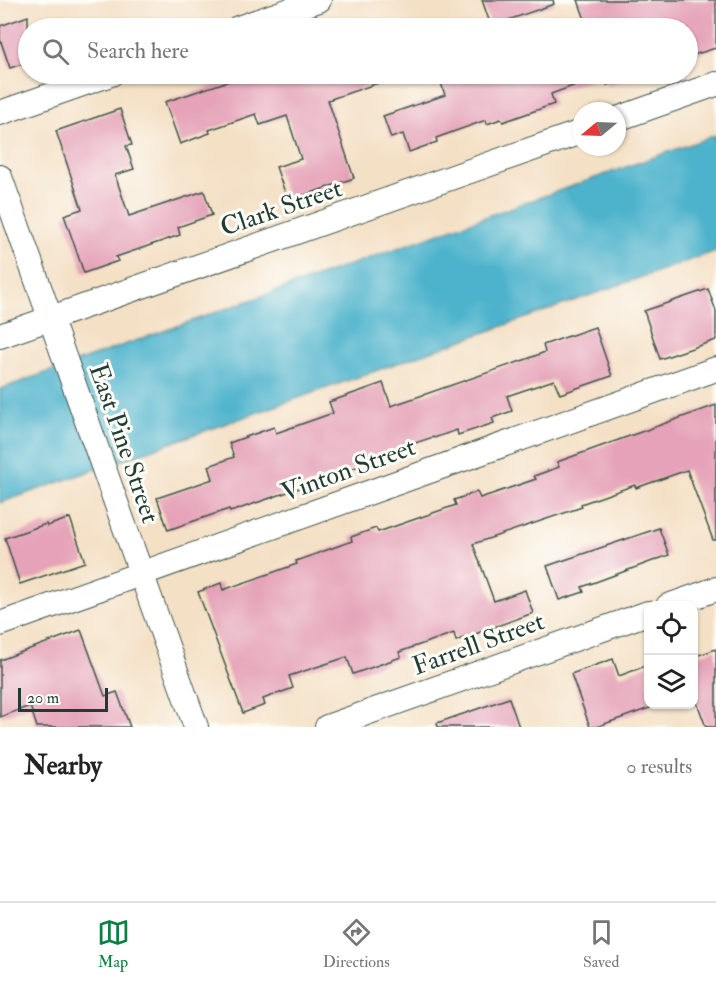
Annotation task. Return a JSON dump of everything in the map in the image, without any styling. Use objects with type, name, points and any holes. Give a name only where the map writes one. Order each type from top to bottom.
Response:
[{"type":"street","points":[[267,18],[319,0]]},
{"type":"street","points":[[0,113],[83,84]]},
{"type":"street","points":[[626,116],[716,84]]},
{"type":"street","name":"Clark Street","points":[[0,336],[572,135]]},
{"type":"street","name":"East Pine Street","points":[[0,177],[196,727]]},
{"type":"street","name":"Vinton Street","points":[[0,624],[716,369]]},
{"type":"street","points":[[682,601],[716,589]]},
{"type":"street","name":"Farrell Street","points":[[327,727],[644,614]]},
{"type":"water","points":[[716,135],[716,251],[0,503],[0,389]]},
{"type":"building","points":[[482,0],[553,0],[554,4],[514,18],[488,18]]},
{"type":"building","points":[[578,0],[716,0],[716,48],[698,54],[698,18],[584,18]]},
{"type":"building","points":[[18,20],[18,65],[10,68],[0,39],[0,26]]},
{"type":"building","points":[[220,84],[375,84],[328,100],[354,178],[288,201],[276,167],[301,159],[287,116],[260,125],[256,114],[209,130],[210,133],[180,144],[165,102]]},
{"type":"building","points":[[441,84],[578,84],[551,94],[554,104],[503,122],[501,119],[487,124],[486,120],[436,138],[437,142],[409,152],[403,134],[391,138],[383,116],[445,95]]},
{"type":"building","points":[[120,109],[132,145],[126,146],[134,169],[115,175],[129,216],[204,191],[212,215],[178,227],[180,235],[116,257],[118,261],[84,273],[64,215],[82,209],[56,131]]},
{"type":"building","points":[[708,289],[716,311],[716,340],[660,359],[644,311]]},
{"type":"building","points":[[595,327],[612,376],[560,394],[554,380],[507,396],[512,411],[492,418],[494,423],[458,435],[457,430],[433,437],[364,460],[365,464],[314,483],[230,512],[229,509],[168,530],[157,498],[213,479],[209,466],[234,457],[229,443],[274,427],[276,433],[333,413],[329,402],[383,383],[391,406],[527,359],[545,352],[543,345]]},
{"type":"building","points":[[716,405],[716,540],[713,540],[687,470],[581,504],[582,507],[473,544],[494,601],[525,590],[533,613],[456,641],[454,633],[399,652],[401,657],[353,674],[347,657],[289,676],[293,688],[263,699],[265,705],[243,713],[198,592],[221,583],[223,590],[297,564],[296,561],[352,541],[351,537],[376,528],[378,532],[456,505],[454,500],[477,492],[480,498],[536,479],[534,476],[559,467],[557,462]]},
{"type":"building","points":[[70,518],[85,562],[20,584],[5,538]]},
{"type":"building","points":[[659,528],[669,555],[582,587],[584,592],[559,600],[547,566]]},
{"type":"building","points":[[81,630],[105,696],[117,692],[130,727],[37,727],[30,706],[0,717],[0,660]]},
{"type":"building","points":[[716,649],[716,727],[706,727],[698,705],[698,655]]},
{"type":"building","points":[[613,659],[619,676],[644,667],[644,709],[647,709],[596,727],[590,727],[571,674]]},
{"type":"building","points":[[509,698],[519,727],[438,727],[437,723]]}]
